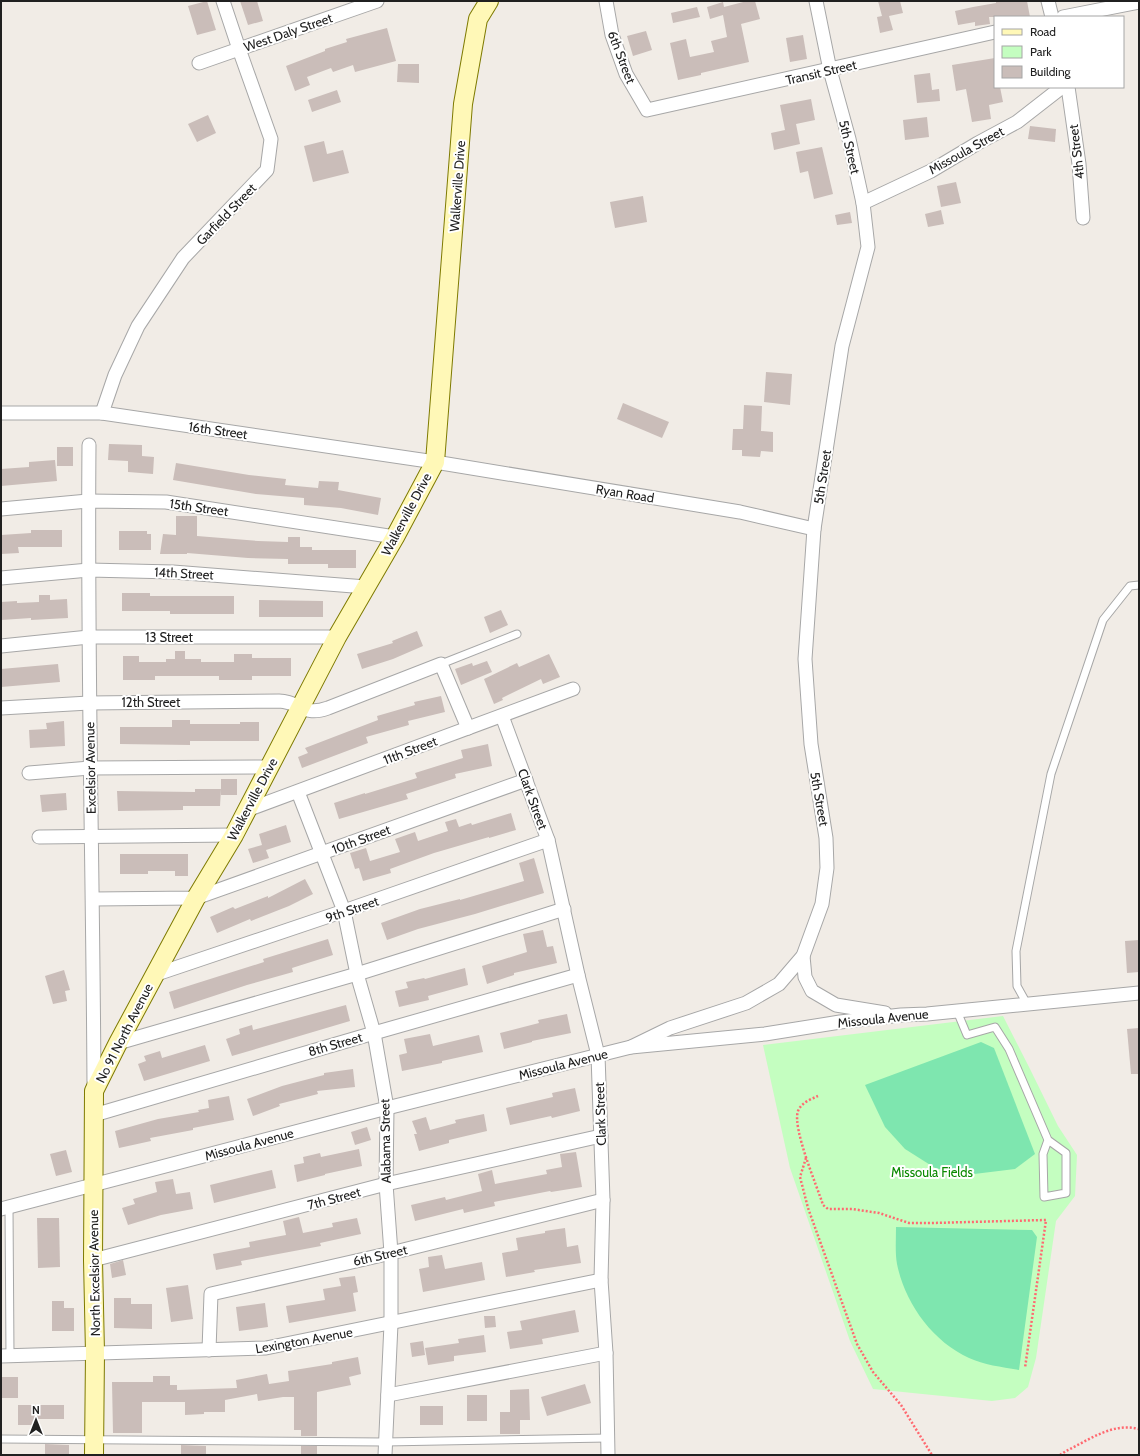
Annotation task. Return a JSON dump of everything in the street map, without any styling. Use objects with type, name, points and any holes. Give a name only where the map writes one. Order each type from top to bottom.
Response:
[{"type":"street","name":"Garfield Street","points":[[102,413],[114,375],[138,326],[183,258],[267,170],[270,139],[238,49],[223,1]]},
{"type":"street","name":"West Daly Street","points":[[199,63],[377,1]]},
{"type":"street","name":"Walkerville Drive","points":[[154,975],[196,898],[234,835],[337,637],[395,537],[435,462],[463,104],[478,19],[489,1]]},
{"type":"street","name":"6th Street","points":[[606,1],[612,35],[626,74],[647,110]]},
{"type":"street","name":"5th Street","points":[[631,1047],[670,1028],[746,1003],[779,984],[803,956],[822,904],[827,868],[826,838],[824,817],[811,744],[805,659],[814,530],[842,346],[868,247],[863,203],[849,140],[830,70],[816,1]]},
{"type":"street","points":[[1048,1],[1052,16]]},
{"type":"street","points":[[1068,16],[1139,2]]},
{"type":"street","name":"Transit Street","points":[[647,110],[994,32]]},
{"type":"street","name":"Missoula Street","points":[[863,203],[931,171],[1017,122],[1061,88]]},
{"type":"street","name":"4th Street","points":[[1068,88],[1083,218]]},
{"type":"street","name":"16th Street","points":[[1,413],[102,413],[435,462]]},
{"type":"street","name":"Excelsior Avenue","points":[[89,445],[89,702],[93,899],[94,1091]]},
{"type":"street","name":"Ryan Road","points":[[435,462],[740,512],[814,530]]},
{"type":"street","name":"15th Street","points":[[1,509],[88,501],[177,503],[395,537]]},
{"type":"street","name":"14th Street","points":[[1,578],[89,570],[173,572],[366,587]]},
{"type":"street","name":"13 Street","points":[[1,646],[89,637],[337,637]]},
{"type":"street","points":[[300,708],[310,711],[319,711],[441,664],[468,728]]},
{"type":"street","name":"11th Street","points":[[247,810],[502,716],[573,688]]},
{"type":"street","name":"12th Street","points":[[1,708],[89,702],[279,701],[287,702],[300,708]]},
{"type":"street","name":"Clark Street","points":[[502,716],[548,840],[578,975],[598,1055],[603,1200],[601,1280],[606,1353],[608,1455]]},
{"type":"street","points":[[29,773],[90,768],[269,767]]},
{"type":"street","name":"10th Street","points":[[93,899],[196,898],[526,780]]},
{"type":"street","name":"Alabama Street","points":[[298,792],[344,911],[358,974],[374,1033],[386,1108],[386,1184],[391,1253],[391,1324],[385,1442],[386,1455]]},
{"type":"street","points":[[38,837],[234,835]]},
{"type":"street","name":"9th Street","points":[[154,975],[548,840]]},
{"type":"street","points":[[118,1043],[358,974],[564,909]]},
{"type":"street","name":"5th Street","points":[[803,956],[805,977],[812,991],[836,1005],[901,1015]]},
{"type":"street","name":"No 91 North Avenue","points":[[94,1091],[154,975]]},
{"type":"street","name":"8th Street","points":[[94,1115],[578,975]]},
{"type":"street","name":"Missoula Avenue","points":[[5,1208],[386,1108],[631,1047],[765,1034],[840,1022],[901,1015],[1139,993]]},
{"type":"street","name":"North Excelsior Avenue","points":[[94,1091],[94,1448]]},
{"type":"street","name":"7th Street","points":[[93,1260],[386,1184],[601,1136]]},
{"type":"street","name":"6th Street","points":[[209,1350],[211,1294],[391,1253],[603,1200]]},
{"type":"street","name":"Lexington Avenue","points":[[6,1356],[266,1348],[391,1324],[601,1280]]},
{"type":"street","points":[[388,1395],[606,1353]]},
{"type":"lane","points":[[1027,1004],[1017,986],[1016,951],[1051,774],[1103,620],[1130,586],[1139,585]]},
{"type":"lane","points":[[441,664],[517,634]]},
{"type":"lane","points":[[957,1010],[967,1035],[995,1027],[1009,1049],[1048,1140],[1066,1153],[1066,1193],[1044,1197],[1043,1154],[1048,1140]]},
{"type":"lane","points":[[5,1208],[6,1356]]},
{"type":"lane","points":[[1,1439],[94,1448],[608,1438]]},
{"type":"path","points":[[818,1096],[807,1101],[798,1110],[797,1125],[806,1157],[824,1205],[828,1209],[852,1209],[879,1213],[909,1222],[932,1223],[1046,1220],[1026,1368]]},
{"type":"path","points":[[806,1157],[800,1178],[808,1208],[857,1344],[873,1372],[901,1405],[932,1455]]},
{"type":"path","points":[[1060,1455],[1113,1428],[1131,1427],[1139,1429]]},
{"type":"green space","name":"Missoula Fields","points":[[1003,1016],[1058,1126],[1077,1155],[1075,1196],[1056,1221],[1036,1358],[1028,1387],[1015,1398],[992,1401],[873,1389],[850,1341],[790,1168],[763,1045]]},
{"type":"green space","points":[[981,1042],[994,1048],[1035,1154],[1015,1169],[966,1175],[935,1168],[905,1149],[885,1127],[865,1085]]},
{"type":"green space","points":[[896,1227],[1032,1230],[1037,1237],[1019,1370],[987,1364],[969,1358],[943,1342],[932,1331],[922,1319],[906,1293],[901,1279],[896,1260]]},
{"type":"building","points":[[207,1],[216,30],[197,35],[188,6]]},
{"type":"building","points":[[240,1],[257,1],[263,21],[248,25]]},
{"type":"building","points":[[747,1],[755,1],[760,19],[741,24],[749,62],[678,80],[670,43],[686,39],[690,57],[714,52],[711,41],[727,37],[723,15],[710,19],[707,7],[723,2],[724,7]]},
{"type":"building","points":[[878,1],[900,1],[903,13],[889,16],[893,30],[880,33],[877,17],[882,16]]},
{"type":"building","points":[[996,1],[1027,1],[1030,16],[994,16],[989,17],[990,24],[975,26],[975,22],[958,25],[955,11],[996,3]]},
{"type":"building","points":[[697,7],[700,17],[673,23],[671,13]]},
{"type":"building","points":[[387,28],[396,61],[355,72],[353,65],[333,72],[331,68],[307,77],[310,85],[295,91],[286,66],[325,51],[325,49],[347,42],[346,39]]},
{"type":"building","points":[[646,31],[652,50],[633,56],[627,36]]},
{"type":"building","points":[[803,35],[807,59],[790,62],[786,38]]},
{"type":"building","points":[[994,58],[994,88],[1000,88],[1003,102],[989,105],[991,119],[972,122],[966,89],[956,91],[952,65]]},
{"type":"building","points":[[398,64],[419,64],[419,83],[397,82]]},
{"type":"building","points":[[930,73],[932,90],[939,89],[940,101],[917,103],[914,75]]},
{"type":"building","points":[[337,90],[341,102],[312,112],[308,100]]},
{"type":"building","points":[[811,99],[815,120],[796,124],[800,144],[774,150],[771,133],[785,130],[780,105]]},
{"type":"building","points":[[208,115],[216,133],[197,142],[188,124]]},
{"type":"building","points":[[927,117],[929,137],[905,140],[903,120]]},
{"type":"building","points":[[1030,126],[1056,129],[1055,142],[1028,139]]},
{"type":"building","points":[[324,141],[327,154],[343,150],[349,173],[313,182],[304,146]]},
{"type":"building","points":[[822,147],[833,194],[814,199],[808,171],[800,173],[796,152]]},
{"type":"building","points":[[956,182],[961,203],[941,207],[937,186]]},
{"type":"building","points":[[643,196],[647,222],[615,228],[610,202]]},
{"type":"building","points":[[941,210],[944,224],[928,227],[925,214]]},
{"type":"building","points":[[850,212],[852,223],[837,225],[835,215]]},
{"type":"building","points":[[766,372],[792,374],[790,405],[764,402]]},
{"type":"building","points":[[623,403],[669,422],[662,438],[617,419]]},
{"type":"building","points":[[744,405],[762,406],[761,431],[773,432],[773,452],[761,451],[760,457],[742,456],[742,450],[732,450],[733,429],[743,429]]},
{"type":"building","points":[[109,444],[142,445],[142,456],[154,457],[153,474],[128,472],[128,461],[108,460]]},
{"type":"building","points":[[57,447],[73,447],[73,466],[57,466]]},
{"type":"building","points":[[55,460],[57,481],[1,486],[1,469],[29,467],[29,462]]},
{"type":"building","points":[[176,463],[249,475],[286,479],[285,485],[318,488],[319,481],[339,482],[338,490],[381,498],[378,515],[341,508],[304,505],[304,498],[256,494],[173,480]]},
{"type":"building","points":[[176,516],[197,516],[197,536],[288,542],[288,537],[300,537],[300,547],[312,547],[312,550],[356,550],[356,568],[328,568],[328,564],[288,564],[288,559],[248,558],[187,553],[160,554],[163,534],[176,535]]},
{"type":"building","points":[[31,530],[62,530],[62,547],[18,547],[19,553],[1,554],[1,535],[31,533]]},
{"type":"building","points":[[119,531],[147,531],[147,534],[151,534],[151,550],[119,550]]},
{"type":"building","points":[[122,593],[150,593],[150,596],[234,596],[234,614],[170,614],[170,611],[122,611]]},
{"type":"building","points":[[39,595],[50,595],[50,600],[67,599],[68,618],[1,620],[1,602],[39,602]]},
{"type":"building","points":[[259,600],[323,601],[323,617],[259,617]]},
{"type":"building","points":[[501,610],[508,625],[490,633],[484,617]]},
{"type":"building","points":[[417,631],[423,646],[393,659],[362,669],[357,654],[393,643],[392,641]]},
{"type":"building","points":[[175,651],[185,651],[185,659],[201,659],[201,662],[234,662],[234,654],[252,654],[252,658],[291,658],[291,676],[252,676],[252,680],[219,680],[219,676],[155,676],[155,680],[123,680],[123,656],[139,656],[139,662],[166,662],[166,659],[175,659]]},
{"type":"building","points":[[549,654],[560,677],[543,684],[541,679],[502,698],[503,700],[494,704],[484,679],[517,663],[519,667]]},
{"type":"building","points":[[487,661],[492,672],[461,685],[455,669],[472,663],[473,666]]},
{"type":"building","points":[[58,664],[60,682],[1,687],[1,669]]},
{"type":"building","points":[[441,696],[445,712],[408,721],[409,725],[366,737],[368,743],[302,768],[298,757],[308,753],[305,748],[378,720],[377,716],[415,705],[414,702]]},
{"type":"building","points":[[172,720],[190,720],[190,724],[240,724],[240,722],[259,722],[259,741],[190,741],[190,745],[120,744],[120,727],[172,727]]},
{"type":"building","points":[[64,721],[65,746],[30,748],[29,730],[47,729],[46,723]]},
{"type":"building","points":[[488,744],[492,766],[455,774],[456,778],[406,794],[408,799],[339,819],[334,803],[417,778],[415,773],[463,758],[461,750]]},
{"type":"building","points":[[221,779],[237,779],[237,795],[221,795]]},
{"type":"building","points":[[195,789],[221,789],[220,806],[183,806],[183,810],[118,811],[117,791],[195,792]]},
{"type":"building","points":[[66,793],[67,810],[42,812],[40,795]]},
{"type":"building","points":[[511,813],[516,830],[434,853],[390,869],[391,873],[363,881],[359,868],[355,869],[350,853],[366,848],[370,861],[400,852],[395,839],[415,832],[418,841],[448,831],[445,822],[456,819],[459,827],[471,823],[472,825]]},
{"type":"building","points":[[286,825],[291,842],[266,850],[269,858],[253,863],[248,849],[262,845],[259,834]]},
{"type":"building","points":[[120,854],[188,854],[188,876],[175,876],[175,871],[148,871],[148,874],[120,874]]},
{"type":"building","points":[[534,858],[544,893],[475,914],[418,929],[387,940],[381,923],[420,909],[460,900],[524,881],[519,863]]},
{"type":"building","points":[[305,879],[313,894],[289,906],[251,921],[250,919],[217,933],[210,917],[233,907],[235,909],[268,896],[268,898]]},
{"type":"building","points":[[543,930],[547,947],[553,946],[557,963],[514,973],[514,975],[487,984],[482,966],[527,952],[523,934]]},
{"type":"building","points":[[328,939],[333,955],[292,968],[293,972],[247,985],[174,1009],[169,992],[264,962],[263,959]]},
{"type":"building","points":[[1139,940],[1139,972],[1127,973],[1125,941]]},
{"type":"building","points":[[465,968],[468,985],[428,996],[429,1000],[399,1007],[395,991],[408,988],[406,982],[425,979]]},
{"type":"building","points":[[64,970],[70,990],[65,991],[67,1001],[53,1004],[45,976]]},
{"type":"building","points":[[346,1005],[350,1021],[232,1056],[226,1039],[240,1034],[239,1029],[252,1025],[253,1030]]},
{"type":"building","points":[[567,1014],[571,1033],[532,1041],[504,1049],[500,1033],[539,1023],[538,1020]]},
{"type":"building","points":[[1139,1028],[1139,1074],[1131,1074],[1127,1029]]},
{"type":"building","points":[[430,1034],[433,1046],[479,1035],[483,1052],[442,1061],[442,1063],[402,1071],[399,1055],[407,1053],[404,1039]]},
{"type":"building","points":[[205,1045],[210,1061],[144,1081],[138,1064],[146,1061],[144,1056],[160,1051],[162,1058]]},
{"type":"building","points":[[353,1069],[355,1087],[317,1091],[318,1094],[279,1104],[280,1106],[253,1116],[247,1099],[282,1086],[324,1075],[324,1073]]},
{"type":"building","points":[[575,1088],[580,1111],[552,1118],[551,1116],[510,1125],[506,1108],[553,1097],[552,1093]]},
{"type":"building","points":[[229,1096],[234,1120],[150,1138],[151,1141],[119,1148],[115,1131],[158,1119],[199,1112],[198,1110],[209,1108],[208,1100]]},
{"type":"building","points":[[484,1114],[487,1131],[449,1140],[449,1143],[419,1151],[414,1134],[417,1134],[412,1121],[426,1117],[430,1130],[456,1123],[455,1120]]},
{"type":"building","points":[[367,1127],[371,1140],[355,1145],[351,1132]]},
{"type":"building","points":[[359,1149],[362,1166],[297,1182],[294,1165],[304,1163],[303,1157],[320,1153],[321,1157]]},
{"type":"building","points":[[66,1150],[72,1172],[56,1176],[50,1154]]},
{"type":"building","points":[[576,1152],[582,1187],[550,1191],[494,1202],[495,1206],[464,1213],[463,1209],[415,1221],[411,1205],[445,1197],[446,1200],[482,1191],[478,1174],[492,1170],[495,1184],[547,1174],[546,1170],[562,1167],[560,1154]]},
{"type":"building","points":[[272,1170],[276,1188],[214,1203],[210,1185]]},
{"type":"building","points":[[173,1179],[176,1194],[190,1192],[193,1209],[161,1215],[128,1225],[122,1208],[135,1204],[133,1199],[157,1192],[155,1182]]},
{"type":"building","points":[[299,1217],[303,1233],[333,1227],[332,1223],[357,1218],[361,1234],[320,1243],[321,1246],[241,1261],[242,1265],[216,1270],[213,1254],[250,1247],[249,1242],[286,1235],[283,1221]]},
{"type":"building","points":[[37,1218],[59,1218],[60,1267],[38,1268]]},
{"type":"building","points":[[565,1228],[567,1247],[578,1245],[581,1263],[534,1270],[535,1272],[506,1277],[502,1253],[518,1250],[516,1238]]},
{"type":"building","points":[[442,1255],[445,1269],[482,1262],[485,1280],[423,1292],[419,1269],[429,1267],[428,1257]]},
{"type":"building","points":[[123,1260],[126,1275],[112,1278],[110,1264]]},
{"type":"building","points":[[355,1276],[358,1292],[353,1293],[356,1311],[289,1323],[286,1306],[325,1300],[323,1289],[341,1286],[339,1278]]},
{"type":"building","points":[[188,1285],[193,1319],[171,1322],[166,1288]]},
{"type":"building","points":[[114,1298],[131,1298],[131,1304],[152,1304],[152,1329],[114,1328]]},
{"type":"building","points":[[52,1301],[64,1301],[64,1308],[74,1308],[74,1331],[52,1331]]},
{"type":"building","points":[[265,1303],[268,1327],[239,1331],[236,1307]]},
{"type":"building","points":[[575,1310],[579,1332],[542,1339],[543,1344],[510,1349],[507,1332],[522,1330],[520,1321]]},
{"type":"building","points":[[484,1316],[495,1316],[496,1327],[485,1328]]},
{"type":"building","points":[[484,1335],[486,1352],[454,1356],[454,1361],[428,1365],[425,1348],[459,1343],[458,1339]]},
{"type":"building","points":[[423,1341],[425,1355],[412,1357],[410,1343]]},
{"type":"building","points":[[358,1357],[361,1374],[349,1377],[351,1385],[317,1392],[317,1436],[301,1436],[301,1430],[294,1430],[294,1397],[283,1397],[258,1401],[257,1394],[225,1400],[225,1412],[204,1412],[204,1414],[185,1415],[185,1402],[142,1402],[142,1433],[113,1433],[112,1382],[153,1382],[153,1376],[170,1376],[170,1385],[177,1385],[177,1390],[237,1388],[236,1380],[267,1374],[269,1384],[289,1381],[288,1371],[332,1364],[332,1362]]},
{"type":"building","points":[[1,1377],[18,1377],[18,1398],[1,1398]]},
{"type":"building","points":[[585,1384],[591,1403],[547,1416],[541,1397]]},
{"type":"building","points":[[529,1389],[530,1420],[520,1420],[520,1434],[500,1434],[500,1412],[510,1412],[510,1390]]},
{"type":"building","points":[[467,1395],[487,1395],[487,1421],[467,1421]]},
{"type":"building","points":[[18,1405],[64,1405],[64,1419],[34,1419],[34,1425],[18,1425]]},
{"type":"building","points":[[420,1406],[443,1406],[443,1425],[420,1425]]},
{"type":"building","points":[[45,1444],[69,1445],[69,1455],[45,1455]]},
{"type":"building","points":[[181,1445],[206,1446],[206,1455],[181,1455]]},
{"type":"building","points":[[301,1446],[317,1446],[317,1455],[301,1455]]}]
